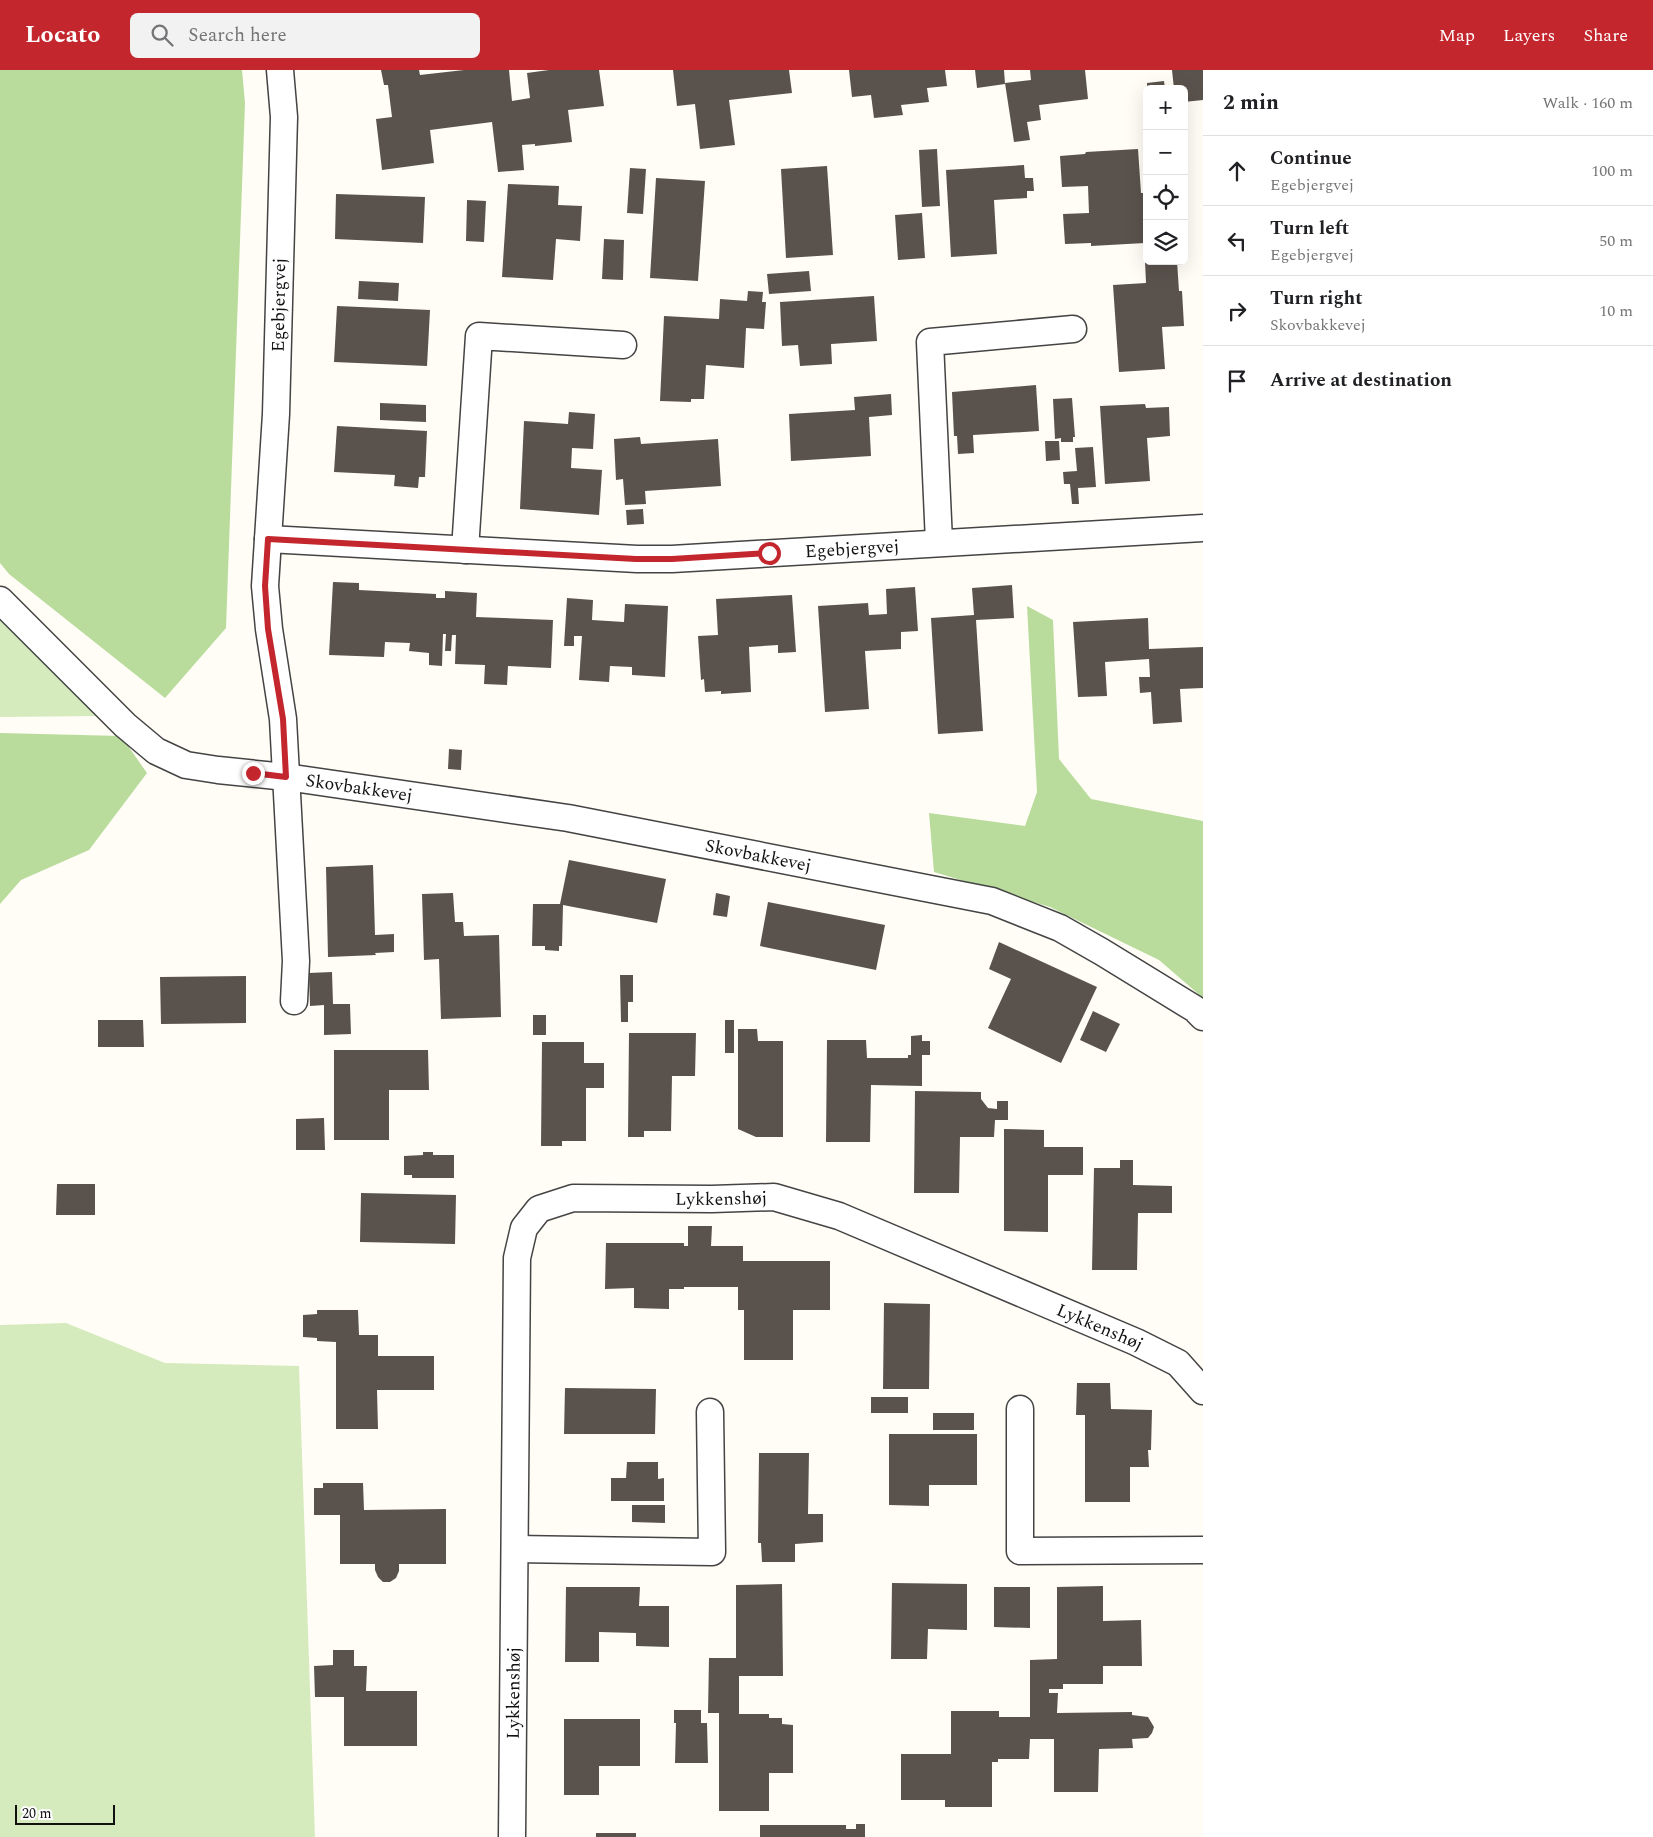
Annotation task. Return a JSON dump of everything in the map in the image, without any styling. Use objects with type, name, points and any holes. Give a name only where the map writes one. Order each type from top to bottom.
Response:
[{"type":"street","name":"Egebjergvej","points":[[280,70],[284,117],[276,414],[265,586],[268,629],[283,719],[286,777]]},
{"type":"street","points":[[939,542],[930,342],[1073,329]]},
{"type":"street","points":[[465,550],[479,336],[623,345]]},
{"type":"street","name":"Egebjergvej","points":[[268,539],[636,559],[672,559],[1203,528]]},
{"type":"street","name":"Skovbakkevej","points":[[0,600],[125,725],[156,751],[186,765],[286,777],[568,818],[992,900],[1060,928],[1195,1009],[1203,1017]]},
{"type":"street","name":"Skovbakkevej","points":[[286,777],[296,961],[294,1001]]},
{"type":"street","name":"Lykkenshøj","points":[[512,1837],[517,1258],[524,1228],[540,1209],[573,1198],[712,1199],[774,1197],[839,1216],[1136,1342],[1178,1363],[1203,1391]]},
{"type":"street","points":[[1020,1410],[1020,1551],[1203,1550]]},
{"type":"street","points":[[515,1549],[712,1552],[710,1412]]},
{"type":"green space","points":[[0,70],[242,70],[245,103],[226,628],[165,698],[9,574],[0,563]]},
{"type":"green space","points":[[1027,606],[1053,620],[1059,759],[1091,799],[1203,821],[1203,998],[1159,960],[1050,907],[934,872],[929,813],[1025,826],[1037,792]]},
{"type":"green space","points":[[0,617],[98,716],[0,717]]},
{"type":"green space","points":[[0,733],[121,736],[147,773],[89,850],[21,880],[0,904]]},
{"type":"green space","points":[[66,1323],[165,1363],[299,1366],[315,1837],[0,1837],[0,1325]]},
{"type":"building","points":[[381,70],[419,70],[420,75],[464,70],[509,70],[512,101],[530,98],[527,73],[549,70],[599,70],[604,106],[568,110],[572,142],[535,146],[535,144],[522,145],[524,170],[498,172],[492,122],[430,130],[434,163],[382,170],[376,119],[392,117],[388,85],[384,85]]},
{"type":"building","points":[[673,70],[789,70],[792,93],[729,100],[735,145],[700,149],[695,104],[677,106]]},
{"type":"building","points":[[849,70],[945,70],[947,86],[927,88],[929,102],[901,105],[903,115],[874,118],[871,95],[852,97]]},
{"type":"building","points":[[975,70],[1004,70],[1005,84],[977,88]]},
{"type":"building","points":[[1030,70],[1085,70],[1088,99],[1039,105],[1041,120],[1027,122],[1030,140],[1014,142],[1005,83],[1031,80]]},
{"type":"building","points":[[1172,70],[1203,70],[1203,100],[1188,102],[1188,85],[1174,85]]},
{"type":"building","points":[[1164,81],[1164,85],[1147,85],[1147,83]]},
{"type":"building","points":[[937,149],[940,206],[922,207],[919,150]]},
{"type":"building","points":[[1138,149],[1141,193],[1143,193],[1143,243],[1091,246],[1091,243],[1065,244],[1063,214],[1089,213],[1088,186],[1062,187],[1060,156],[1085,154],[1086,152]]},
{"type":"building","points":[[1024,165],[1025,178],[1033,178],[1034,191],[1027,191],[1027,198],[994,200],[997,254],[951,257],[946,170]]},
{"type":"building","points":[[827,166],[833,255],[786,258],[781,169]]},
{"type":"building","points":[[630,168],[646,169],[643,214],[627,213]]},
{"type":"building","points":[[656,178],[705,181],[698,281],[650,278]]},
{"type":"building","points":[[508,184],[559,186],[558,205],[582,206],[580,241],[556,239],[553,280],[502,277]]},
{"type":"building","points":[[336,194],[425,197],[423,243],[335,239]]},
{"type":"building","points":[[467,200],[486,201],[484,242],[466,241]]},
{"type":"building","points":[[922,213],[925,258],[898,260],[895,215]]},
{"type":"building","points":[[604,239],[624,240],[623,280],[602,279]]},
{"type":"building","points":[[1145,265],[1177,265],[1179,291],[1182,291],[1184,326],[1162,327],[1165,369],[1119,372],[1113,285],[1146,283]]},
{"type":"building","points":[[809,271],[811,291],[769,294],[767,274]]},
{"type":"building","points":[[359,281],[399,283],[398,301],[358,299]]},
{"type":"building","points":[[748,291],[763,292],[762,302],[766,302],[764,329],[746,328],[744,368],[706,365],[704,399],[691,399],[691,402],[660,401],[664,316],[719,319],[720,299],[747,301]]},
{"type":"building","points":[[874,296],[877,341],[831,344],[832,364],[800,366],[798,345],[782,346],[780,302]]},
{"type":"building","points":[[337,306],[430,310],[427,366],[334,362]]},
{"type":"building","points":[[1036,385],[1039,431],[973,435],[974,453],[958,454],[957,436],[954,436],[952,392]]},
{"type":"building","points":[[891,394],[892,415],[869,417],[871,456],[791,461],[789,414],[855,410],[854,397]]},
{"type":"building","points":[[1072,398],[1075,437],[1073,437],[1073,442],[1061,442],[1061,438],[1055,439],[1053,399]]},
{"type":"building","points":[[380,403],[426,405],[426,422],[380,420]]},
{"type":"building","points":[[1145,404],[1146,408],[1169,407],[1170,436],[1147,438],[1150,481],[1105,484],[1100,406]]},
{"type":"building","points":[[569,412],[595,414],[593,449],[572,448],[571,468],[602,470],[599,515],[520,509],[524,421],[568,424]]},
{"type":"building","points":[[337,426],[427,431],[425,477],[419,477],[418,488],[394,486],[395,475],[334,472]]},
{"type":"building","points":[[640,437],[641,444],[718,439],[721,486],[645,491],[646,504],[625,505],[623,479],[616,480],[614,439]]},
{"type":"building","points":[[1045,441],[1059,441],[1060,460],[1046,461]]},
{"type":"building","points":[[1093,447],[1096,487],[1078,488],[1079,504],[1072,504],[1070,484],[1064,484],[1063,472],[1077,471],[1075,448]]},
{"type":"building","points":[[643,509],[644,524],[627,525],[626,510]]},
{"type":"building","points":[[333,582],[359,583],[359,590],[436,594],[436,598],[445,598],[445,591],[477,593],[476,617],[553,620],[551,668],[508,666],[507,685],[484,684],[485,665],[455,664],[456,635],[452,635],[451,651],[445,651],[446,634],[443,634],[442,666],[429,665],[429,653],[409,651],[410,643],[385,642],[384,657],[329,655]]},
{"type":"building","points":[[1012,585],[1014,618],[976,620],[983,731],[938,734],[931,618],[974,615],[972,588]]},
{"type":"building","points":[[915,587],[918,631],[901,632],[901,649],[865,651],[869,709],[825,712],[818,606],[868,603],[869,615],[887,614],[886,589]]},
{"type":"building","points":[[792,595],[796,652],[778,653],[778,645],[749,647],[751,692],[721,694],[721,691],[705,692],[704,679],[701,680],[698,636],[718,635],[716,599]]},
{"type":"building","points":[[567,598],[593,600],[592,620],[624,622],[625,604],[668,606],[665,677],[632,675],[632,667],[610,666],[609,682],[579,680],[582,636],[574,636],[574,646],[564,646]]},
{"type":"building","points":[[1148,618],[1149,649],[1203,647],[1203,688],[1180,689],[1182,722],[1153,724],[1151,692],[1140,693],[1139,677],[1150,677],[1149,659],[1105,662],[1107,696],[1078,697],[1073,622]]},
{"type":"building","points":[[449,749],[462,750],[461,770],[448,769]]},
{"type":"building","points":[[569,860],[666,879],[657,923],[563,905],[562,946],[559,946],[559,951],[545,950],[545,946],[532,946],[533,904],[560,904]]},
{"type":"building","points":[[373,865],[375,935],[394,934],[394,952],[375,953],[376,955],[328,957],[326,867]]},
{"type":"building","points":[[453,893],[455,922],[463,922],[464,936],[499,935],[501,1017],[441,1019],[439,959],[424,960],[422,894]]},
{"type":"building","points":[[716,893],[730,896],[727,917],[713,915]]},
{"type":"building","points":[[768,902],[885,925],[876,970],[760,946]]},
{"type":"building","points":[[999,942],[1097,987],[1061,1063],[988,1028],[1011,979],[989,969]]},
{"type":"building","points":[[332,972],[333,1004],[350,1004],[351,1034],[324,1035],[324,1005],[310,1006],[309,973]]},
{"type":"building","points":[[620,975],[633,975],[633,1002],[628,1002],[628,1022],[621,1022]]},
{"type":"building","points":[[246,976],[246,1023],[161,1024],[160,977]]},
{"type":"building","points":[[1093,1011],[1120,1024],[1106,1052],[1080,1040]]},
{"type":"building","points":[[533,1015],[546,1015],[546,1035],[533,1035]]},
{"type":"building","points":[[98,1020],[143,1020],[144,1047],[98,1047]]},
{"type":"building","points":[[725,1020],[734,1020],[734,1053],[725,1053]]},
{"type":"building","points":[[738,1029],[757,1029],[758,1041],[783,1041],[783,1137],[756,1137],[738,1129]]},
{"type":"building","points":[[629,1033],[696,1033],[695,1076],[672,1076],[671,1131],[644,1131],[644,1137],[628,1137]]},
{"type":"building","points":[[922,1035],[922,1041],[930,1041],[930,1055],[922,1055],[922,1086],[871,1085],[870,1142],[826,1142],[827,1040],[866,1040],[867,1058],[908,1058],[908,1055],[911,1055],[911,1036]]},
{"type":"building","points":[[542,1042],[584,1042],[584,1063],[604,1063],[604,1088],[586,1088],[586,1141],[562,1141],[562,1146],[541,1146]]},
{"type":"building","points":[[334,1050],[428,1050],[429,1090],[389,1090],[389,1140],[334,1140]]},
{"type":"building","points":[[915,1091],[981,1092],[981,1099],[988,1108],[997,1109],[997,1101],[1008,1101],[1008,1120],[995,1120],[994,1137],[960,1137],[959,1193],[914,1193]]},
{"type":"building","points":[[324,1118],[325,1150],[296,1150],[296,1119]]},
{"type":"building","points":[[1004,1129],[1044,1130],[1044,1147],[1083,1147],[1083,1175],[1048,1175],[1048,1232],[1004,1231]]},
{"type":"building","points":[[423,1152],[433,1152],[433,1155],[454,1155],[454,1178],[412,1178],[412,1175],[404,1175],[404,1156],[423,1155]]},
{"type":"building","points":[[1120,1160],[1133,1160],[1133,1185],[1172,1186],[1172,1213],[1138,1213],[1137,1270],[1092,1270],[1094,1168],[1120,1168]]},
{"type":"building","points":[[57,1184],[95,1184],[95,1215],[56,1215]]},
{"type":"building","points":[[361,1193],[456,1195],[455,1244],[360,1242]]},
{"type":"building","points":[[688,1226],[712,1226],[711,1246],[743,1246],[743,1261],[830,1261],[830,1310],[793,1310],[793,1360],[744,1360],[744,1310],[738,1310],[738,1287],[684,1287],[684,1289],[669,1289],[669,1309],[634,1308],[634,1288],[605,1289],[606,1243],[684,1243],[684,1246],[688,1246]]},
{"type":"building","points":[[884,1303],[930,1304],[929,1389],[883,1389]]},
{"type":"building","points":[[317,1310],[358,1310],[359,1335],[378,1335],[378,1356],[434,1356],[434,1390],[377,1390],[378,1429],[336,1429],[336,1342],[317,1341],[317,1338],[303,1337],[303,1315],[317,1314]]},
{"type":"building","points":[[1077,1383],[1110,1383],[1111,1409],[1152,1410],[1151,1450],[1148,1450],[1149,1467],[1130,1467],[1130,1502],[1085,1502],[1085,1415],[1076,1415]]},
{"type":"building","points":[[565,1388],[656,1389],[655,1434],[564,1434]]},
{"type":"building","points":[[871,1397],[908,1397],[908,1413],[871,1413]]},
{"type":"building","points":[[933,1413],[974,1413],[974,1430],[933,1430]]},
{"type":"building","points":[[889,1434],[977,1434],[977,1485],[929,1485],[929,1506],[889,1505]]},
{"type":"building","points":[[759,1453],[809,1453],[808,1514],[823,1514],[823,1542],[795,1544],[795,1562],[762,1562],[761,1543],[758,1543]]},
{"type":"building","points":[[627,1462],[658,1462],[658,1479],[664,1478],[664,1501],[611,1501],[611,1478],[626,1478]]},
{"type":"building","points":[[323,1483],[363,1483],[364,1510],[446,1509],[446,1564],[399,1564],[396,1578],[390,1582],[383,1582],[378,1577],[375,1564],[340,1564],[340,1515],[314,1515],[314,1488],[323,1488]]},
{"type":"building","points":[[632,1505],[665,1505],[665,1523],[632,1522]]},
{"type":"building","points":[[892,1583],[967,1584],[967,1630],[928,1629],[927,1659],[891,1659]]},
{"type":"building","points":[[782,1584],[783,1676],[739,1676],[739,1714],[769,1714],[769,1718],[782,1718],[782,1724],[793,1725],[793,1773],[769,1773],[769,1811],[719,1811],[719,1713],[708,1713],[709,1658],[736,1658],[736,1585]]},
{"type":"building","points":[[1103,1586],[1103,1621],[1141,1620],[1142,1666],[1103,1666],[1103,1684],[1063,1684],[1063,1689],[1049,1689],[1049,1693],[1058,1693],[1057,1713],[1132,1712],[1132,1715],[1148,1717],[1154,1727],[1148,1738],[1132,1739],[1133,1748],[1099,1749],[1098,1792],[1054,1792],[1054,1739],[1030,1739],[1029,1759],[998,1759],[998,1762],[992,1762],[992,1807],[945,1807],[945,1800],[901,1800],[901,1754],[951,1754],[951,1711],[999,1711],[999,1717],[1030,1717],[1030,1660],[1057,1659],[1057,1587]]},
{"type":"building","points":[[566,1587],[640,1587],[639,1606],[669,1606],[669,1647],[636,1646],[636,1633],[599,1632],[599,1662],[565,1662]]},
{"type":"building","points":[[994,1587],[1030,1587],[1030,1628],[994,1627]]},
{"type":"building","points":[[333,1650],[354,1650],[354,1666],[367,1666],[366,1691],[417,1691],[417,1746],[344,1746],[344,1697],[315,1697],[314,1666],[333,1665]]},
{"type":"building","points":[[674,1710],[701,1710],[701,1723],[707,1723],[708,1763],[675,1763],[676,1723],[674,1723]]},
{"type":"building","points":[[564,1719],[640,1719],[640,1766],[599,1766],[599,1795],[564,1795]]},
{"type":"building","points":[[856,1824],[865,1824],[865,1837],[760,1837],[760,1825],[846,1825],[846,1829],[856,1829]]},
{"type":"building","points":[[596,1833],[636,1833],[636,1837],[596,1837]]},
{"type":"route","points":[[253,773],[286,777],[283,719],[268,629],[265,586],[268,539],[636,559],[672,559],[769,553]]}]
